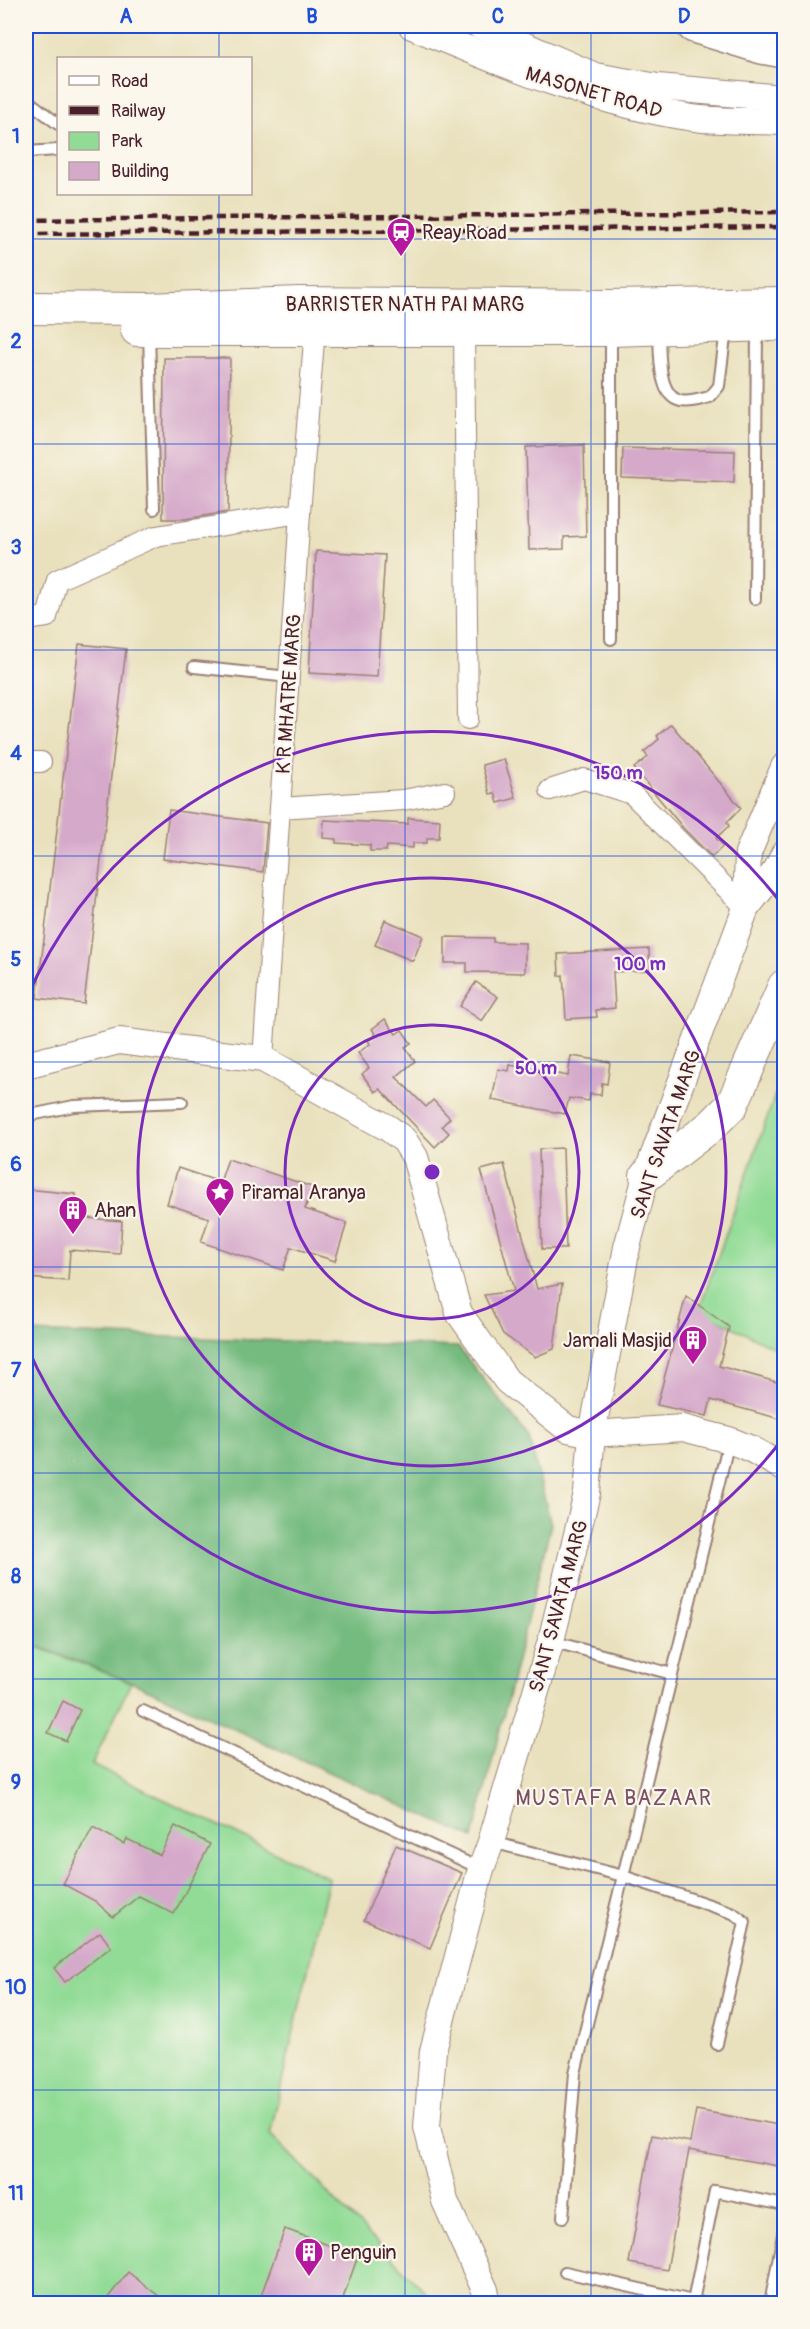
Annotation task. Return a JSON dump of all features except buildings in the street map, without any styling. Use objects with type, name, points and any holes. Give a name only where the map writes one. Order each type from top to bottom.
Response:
[{"type":"highway","points":[[694,26],[762,47],[784,51]]},
{"type":"main road","name":"BARRISTER NATH PAI MARG","points":[[26,308],[148,309],[299,303],[611,318]]},
{"type":"main road","name":"BARRISTER NATH PAI MARG","points":[[26,329],[464,330],[611,318],[657,317],[784,303]]},
{"type":"main road","name":"BARRISTER NATH PAI MARG","points":[[657,317],[726,326],[771,325]]},
{"type":"main road","points":[[646,1176],[711,1126],[732,1105],[784,986]]},
{"type":"street","name":"MASONET ROAD","points":[[412,26],[535,77],[630,105],[694,118],[784,122]]},
{"type":"street","name":"MASONET ROAD","points":[[480,26],[596,76],[658,87],[784,98]]},
{"type":"street","name":"K R MHATRE MARG","points":[[263,1059],[300,513],[315,328]]},
{"type":"street","points":[[464,330],[468,719]]},
{"type":"street","points":[[26,620],[47,618],[57,580],[156,536],[300,513]]},
{"type":"street","name":"SANT SAVATA MARG","points":[[746,908],[748,853],[784,767]]},
{"type":"street","points":[[550,790],[584,778],[632,794],[746,908]]},
{"type":"street","points":[[280,808],[403,800],[445,792]]},
{"type":"street","name":"SANT SAVATA MARG","points":[[488,2304],[485,2290],[445,2201],[427,2127],[433,2051],[481,1869],[551,1641],[587,1493],[592,1434],[627,1247],[646,1176],[746,908],[781,861]]},
{"type":"street","points":[[26,1065],[119,1041],[263,1059],[388,1128],[404,1140],[415,1157],[459,1313],[507,1381],[568,1429],[592,1434],[683,1428],[729,1440],[751,1449],[784,1468]]},
{"type":"lane","points":[[26,99],[57,123]]},
{"type":"lane","points":[[26,152],[57,150]]},
{"type":"lane","points":[[657,317],[663,384],[671,397],[681,401],[710,398],[719,386],[726,326]]},
{"type":"lane","points":[[610,639],[611,318]]},
{"type":"lane","points":[[755,599],[771,325]]},
{"type":"lane","points":[[149,330],[154,509]]},
{"type":"lane","points":[[194,667],[289,677]]},
{"type":"lane","points":[[26,1116],[74,1106],[182,1102]]},
{"type":"lane","points":[[564,2217],[575,2073],[729,1440]]},
{"type":"lane","points":[[551,1641],[672,1674]]},
{"type":"lane","points":[[143,1710],[481,1869]]},
{"type":"lane","points":[[491,1842],[623,1876],[733,1913],[745,1922],[717,2044]]},
{"type":"lane","points":[[693,2301],[715,2192],[784,2205]]},
{"type":"lane","points":[[770,2304],[784,2229]]},
{"type":"lane","points":[[566,2272],[706,2304]]},
{"type":"green space","points":[[784,1070],[784,1353],[699,1310]]},
{"type":"green space","points":[[26,1332],[458,1347],[529,1437],[551,1524],[473,1838],[131,1682],[26,1642]]},
{"type":"green space","points":[[26,1643],[131,1682],[92,1765],[329,1878],[270,2134],[436,2303],[26,2303]]},
{"type":"railway","points":[[26,220],[784,212]]},
{"type":"railway","points":[[26,234],[784,227]]},
{"type":"place","name":"Reay Road","points":[[401,258]]},
{"type":"place","name":"Piramal Aranya","points":[[220,1218]]},
{"type":"place","name":"Ahan","points":[[73,1236]]},
{"type":"place","name":"Jamali Masjid","points":[[693,1366]]},
{"type":"place","name":"Penguin","points":[[309,2278]]},
{"type":"district","name":"MUSTAFA BAZAAR","points":[[614,1798]]}]
